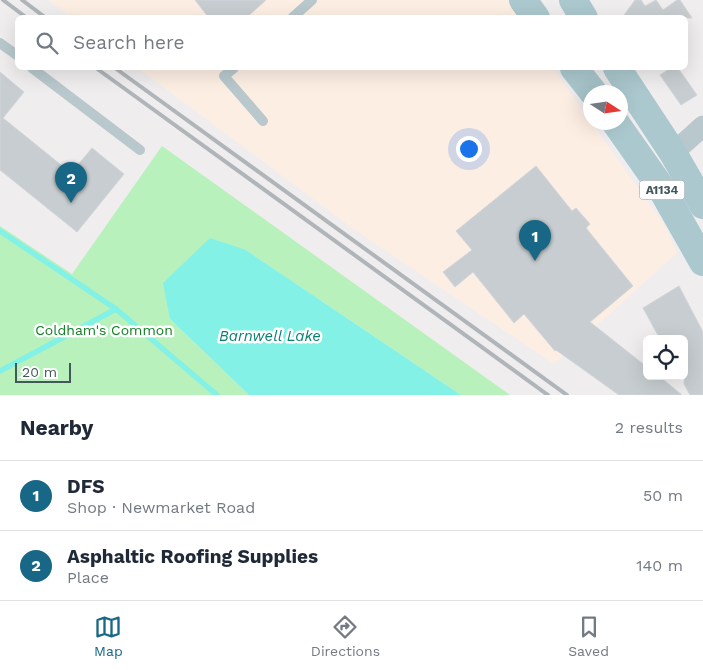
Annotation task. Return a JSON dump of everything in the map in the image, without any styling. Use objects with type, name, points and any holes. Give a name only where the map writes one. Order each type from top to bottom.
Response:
[{"type":"main road","points":[[523,0],[534,15]]},
{"type":"main road","points":[[573,0],[582,15]]},
{"type":"main road","points":[[576,70],[587,85]]},
{"type":"main road","name":"A1134","points":[[618,70],[673,153],[703,205]]},
{"type":"main road","name":"A1134","points":[[621,130],[660,186],[703,262]]},
{"type":"street","points":[[673,153],[702,126]]},
{"type":"lane","points":[[295,15],[312,0]]},
{"type":"lane","points":[[0,43],[15,54]]},
{"type":"lane","points":[[35,70],[140,150]]},
{"type":"lane","points":[[232,70],[224,76],[263,121]]},
{"type":"shaded area","points":[[48,0],[507,0],[518,15],[68,15]]},
{"type":"shaded area","points":[[141,70],[554,70],[583,111],[583,130],[597,130],[665,226],[677,253],[554,364],[352,228]]},
{"type":"green space","name":"Coldham's Common","points":[[162,146],[510,395],[461,395],[246,250],[170,319],[249,395],[0,395],[0,226],[72,274]]},
{"type":"water","name":"Barnwell Lake","points":[[210,238],[246,250],[461,395],[249,395],[170,319],[163,283]]},
{"type":"building","points":[[195,0],[266,0],[249,15],[207,15]]},
{"type":"building","points":[[635,0],[641,0],[645,6],[656,0],[663,10],[677,0],[680,0],[692,18],[688,18],[688,15],[624,15]]},
{"type":"building","points":[[668,70],[679,70],[697,95],[681,105],[660,75]]},
{"type":"building","points":[[0,72],[24,92],[3,118],[71,173],[92,148],[124,174],[77,232],[0,170]]},
{"type":"building","points":[[536,166],[572,211],[576,208],[590,224],[586,228],[633,286],[590,322],[643,364],[643,380],[664,380],[682,395],[619,395],[555,351],[524,314],[514,323],[473,272],[455,287],[443,272],[472,250],[456,231]]},
{"type":"building","points":[[679,286],[703,332],[703,395],[690,395],[684,384],[684,380],[688,380],[688,335],[658,335],[643,308]]},
{"type":"waterway","points":[[0,231],[116,309],[217,395]]},
{"type":"waterway","points":[[0,371],[116,309]]},
{"type":"railway","points":[[3,0],[23,15]]},
{"type":"railway","points":[[22,0],[42,15]]},
{"type":"railway","points":[[99,70],[548,395]]},
{"type":"railway","points":[[118,70],[567,395]]},
{"type":"place","name":"Asphaltic Roofing Supplies","points":[[71,203]]},
{"type":"place","name":"DFS","points":[[535,261]]}]
